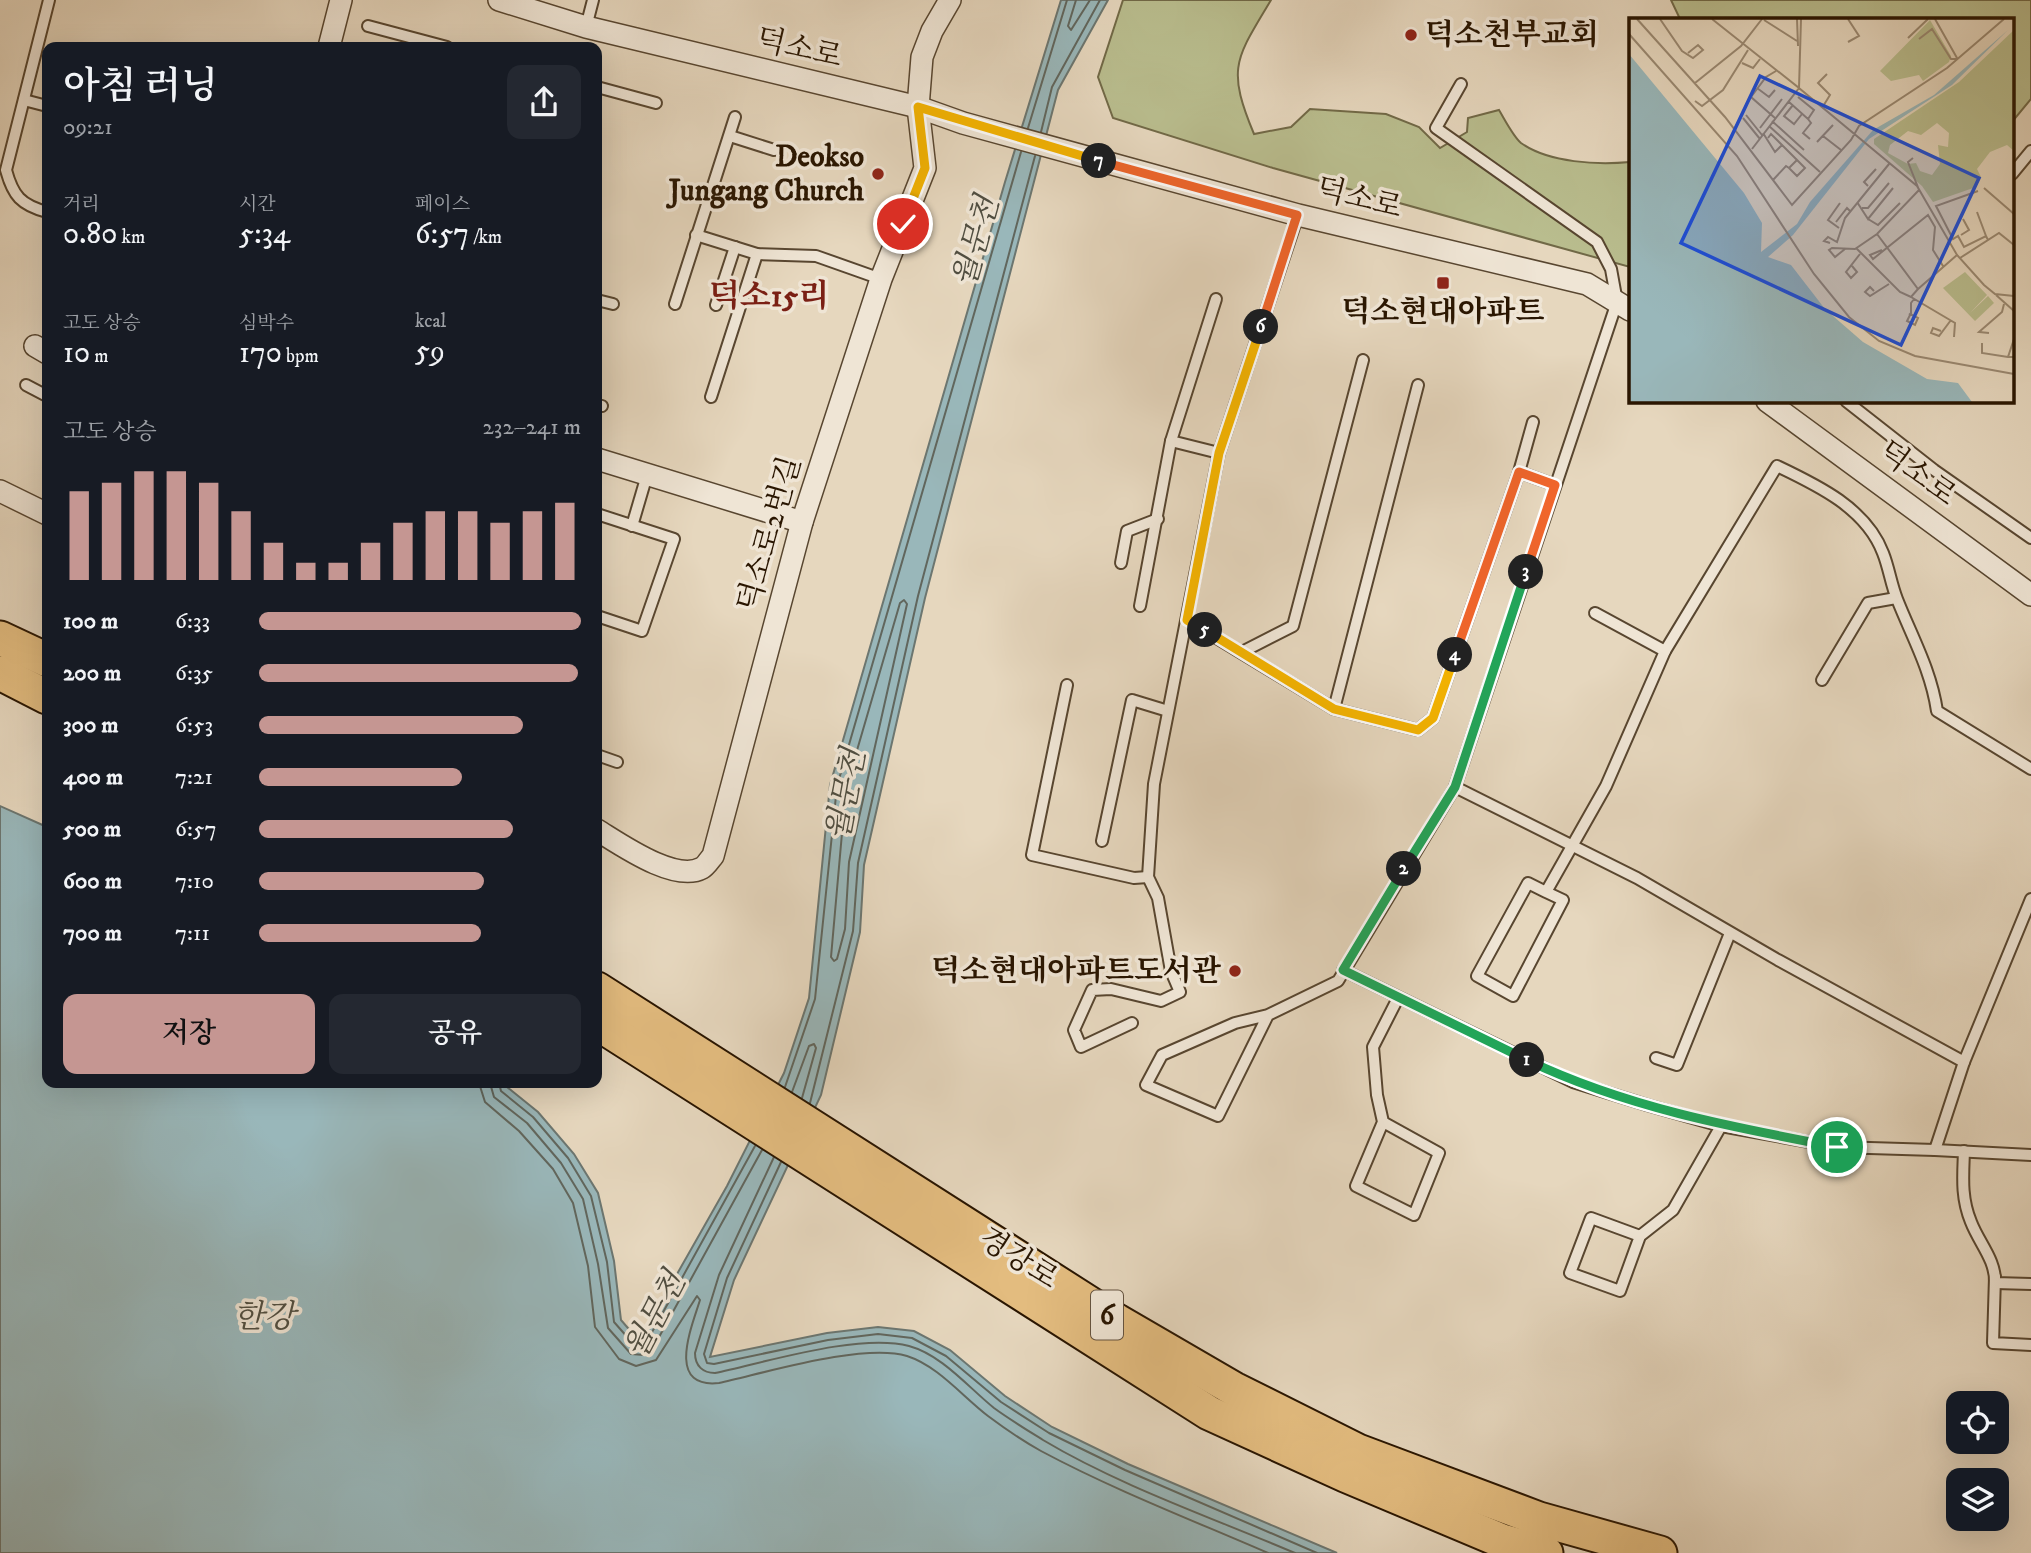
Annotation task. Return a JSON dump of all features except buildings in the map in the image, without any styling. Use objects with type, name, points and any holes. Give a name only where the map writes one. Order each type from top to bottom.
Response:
[{"type":"main road","points":[[0,638],[42,658]]},
{"type":"main road","points":[[0,673],[42,694]]},
{"type":"main road","name":"경강로","points":[[602,992],[1105,1314],[1234,1389],[1358,1451],[1539,1519],[1660,1553]]},
{"type":"main road","name":"경강로","points":[[602,1026],[1209,1413],[1345,1475],[1502,1541],[1546,1553]]},
{"type":"street","points":[[330,42],[341,0]]},
{"type":"street","name":"덕소로","points":[[499,0],[586,27],[918,107],[963,123],[1297,215],[1587,284],[1624,306]]},
{"type":"street","name":"덕소로2번길","points":[[602,834],[652,862],[681,872],[701,868],[713,856],[802,523],[881,279],[925,168],[918,107],[922,57],[932,31],[950,0]]},
{"type":"street","name":"덕소로","points":[[1779,404],[2031,595]]},
{"type":"street","points":[[602,461],[802,523]]},
{"type":"street","points":[[0,491],[42,512]]},
{"type":"lane","points":[[42,211],[26,206],[12,192],[6,170],[49,0]]},
{"type":"lane","points":[[586,27],[593,0]]},
{"type":"lane","points":[[368,26],[428,42]]},
{"type":"lane","points":[[1268,1015],[1218,1115],[1146,1085],[1161,1055],[1235,1023],[1268,1015],[1338,981],[1455,787],[1555,485],[1624,306],[1597,242],[1436,128],[1461,84]]},
{"type":"lane","points":[[602,88],[656,103]]},
{"type":"lane","points":[[24,100],[42,105]]},
{"type":"lane","points":[[675,304],[735,117]]},
{"type":"lane","points":[[730,135],[774,150]]},
{"type":"lane","points":[[2014,172],[2031,152]]},
{"type":"lane","points":[[1132,1023],[1081,1047],[1074,1030],[1092,990],[1111,989],[1161,1001],[1180,992],[1171,971],[1158,898],[1147,877],[1154,783],[1219,453],[1297,215]]},
{"type":"lane","points":[[696,235],[757,254],[816,256],[881,279]]},
{"type":"lane","points":[[716,305],[735,247]]},
{"type":"lane","points":[[711,397],[757,254]]},
{"type":"lane","points":[[1140,606],[1171,441],[1216,299]]},
{"type":"lane","points":[[602,301],[613,304]]},
{"type":"lane","points":[[1242,652],[1293,626],[1363,360]]},
{"type":"lane","points":[[1334,709],[1418,385]]},
{"type":"lane","points":[[26,386],[42,394]]},
{"type":"lane","points":[[1847,402],[1934,470],[2031,538]]},
{"type":"lane","points":[[1187,620],[1334,709],[1418,730],[1433,718],[1519,472],[1532,422]]},
{"type":"lane","points":[[1171,441],[1219,453]]},
{"type":"lane","points":[[1546,891],[1606,786],[1665,651],[1777,466],[1828,491],[1869,528],[1883,551],[1896,598],[1921,650],[1937,711],[2031,769]]},
{"type":"lane","points":[[1519,472],[1555,485]]},
{"type":"lane","points":[[632,526],[648,475]]},
{"type":"lane","points":[[602,516],[674,539],[642,631],[602,618]]},
{"type":"lane","points":[[1121,564],[1127,531],[1158,519]]},
{"type":"lane","points":[[1822,680],[1868,603],[1896,598]]},
{"type":"lane","points":[[1595,613],[1665,651]]},
{"type":"lane","points":[[1067,685],[1032,855],[1134,878],[1147,877]]},
{"type":"lane","points":[[1102,841],[1132,701],[1168,711]]},
{"type":"lane","points":[[602,757],[617,762]]},
{"type":"lane","points":[[1455,787],[1572,843],[1964,1062]]},
{"type":"lane","points":[[1528,883],[1546,891],[1563,900],[1513,996],[1477,976],[1528,883]]},
{"type":"lane","points":[[1935,1150],[1964,1062],[2031,900]]},
{"type":"lane","points":[[1656,1058],[1677,1066],[1730,933]]},
{"type":"lane","points":[[1343,970],[1573,1082],[1721,1126],[1837,1147],[2031,1155]]},
{"type":"lane","points":[[1383,1122],[1439,1153],[1414,1215],[1356,1186],[1383,1122],[1377,1095],[1373,1047],[1398,998]]},
{"type":"lane","points":[[1640,1236],[1591,1218],[1570,1273],[1620,1291],[1640,1236],[1673,1209],[1721,1126]]},
{"type":"lane","points":[[1964,1151],[1962,1192],[1981,1246],[1995,1267],[1995,1283],[2031,1284]]},
{"type":"lane","points":[[1995,1267],[1993,1343],[2031,1345]]},
{"type":"green space","points":[[1123,0],[1271,0],[1250,36],[1239,64],[1240,93],[1254,134],[1291,127],[1310,109],[1386,114],[1419,127],[1440,148],[1467,132],[1468,118],[1499,110],[1521,143],[1532,150],[1559,159],[1589,163],[1629,162],[1629,267],[1273,168],[1113,118],[1098,77]]},
{"type":"green space","points":[[1671,0],[2031,0],[2031,99],[2014,120],[2014,18],[1680,18]]},
{"type":"water","name":"한강","points":[[1061,0],[1108,0],[1058,90],[925,598],[864,865],[860,932],[821,1095],[734,1280],[710,1357],[827,1333],[878,1327],[914,1331],[950,1350],[1005,1396],[1052,1427],[1128,1464],[1337,1553],[0,1553],[0,806],[42,825],[42,1088],[508,1088],[538,1112],[574,1154],[598,1193],[614,1261],[621,1320],[639,1341],[727,1186],[784,1073],[809,998],[830,785],[1005,182]]},
{"type":"place","name":"덕소천부교회","points":[[1411,35]]},
{"type":"place","name":"Deokso Jungang Church","points":[[878,174]]},
{"type":"place","name":"덕소현대아파트","points":[[1443,283]]},
{"type":"place","name":"덕소현대아파트도서관","points":[[1235,971]]},
{"type":"district","name":"덕소15리","points":[[769,297]]},
{"type":"route","points":[[903,224],[925,168],[918,107],[963,123],[1297,215],[1219,453],[1187,620],[1334,709],[1418,730],[1433,718],[1519,472],[1555,485],[1455,787],[1343,970],[1573,1082],[1721,1126],[1837,1147]]},
{"type":"water label","name":"월문천","points":[[977,242]]},
{"type":"water label","name":"월문천","points":[[847,795]]},
{"type":"water label","name":"월문천","points":[[656,1316]]}]
